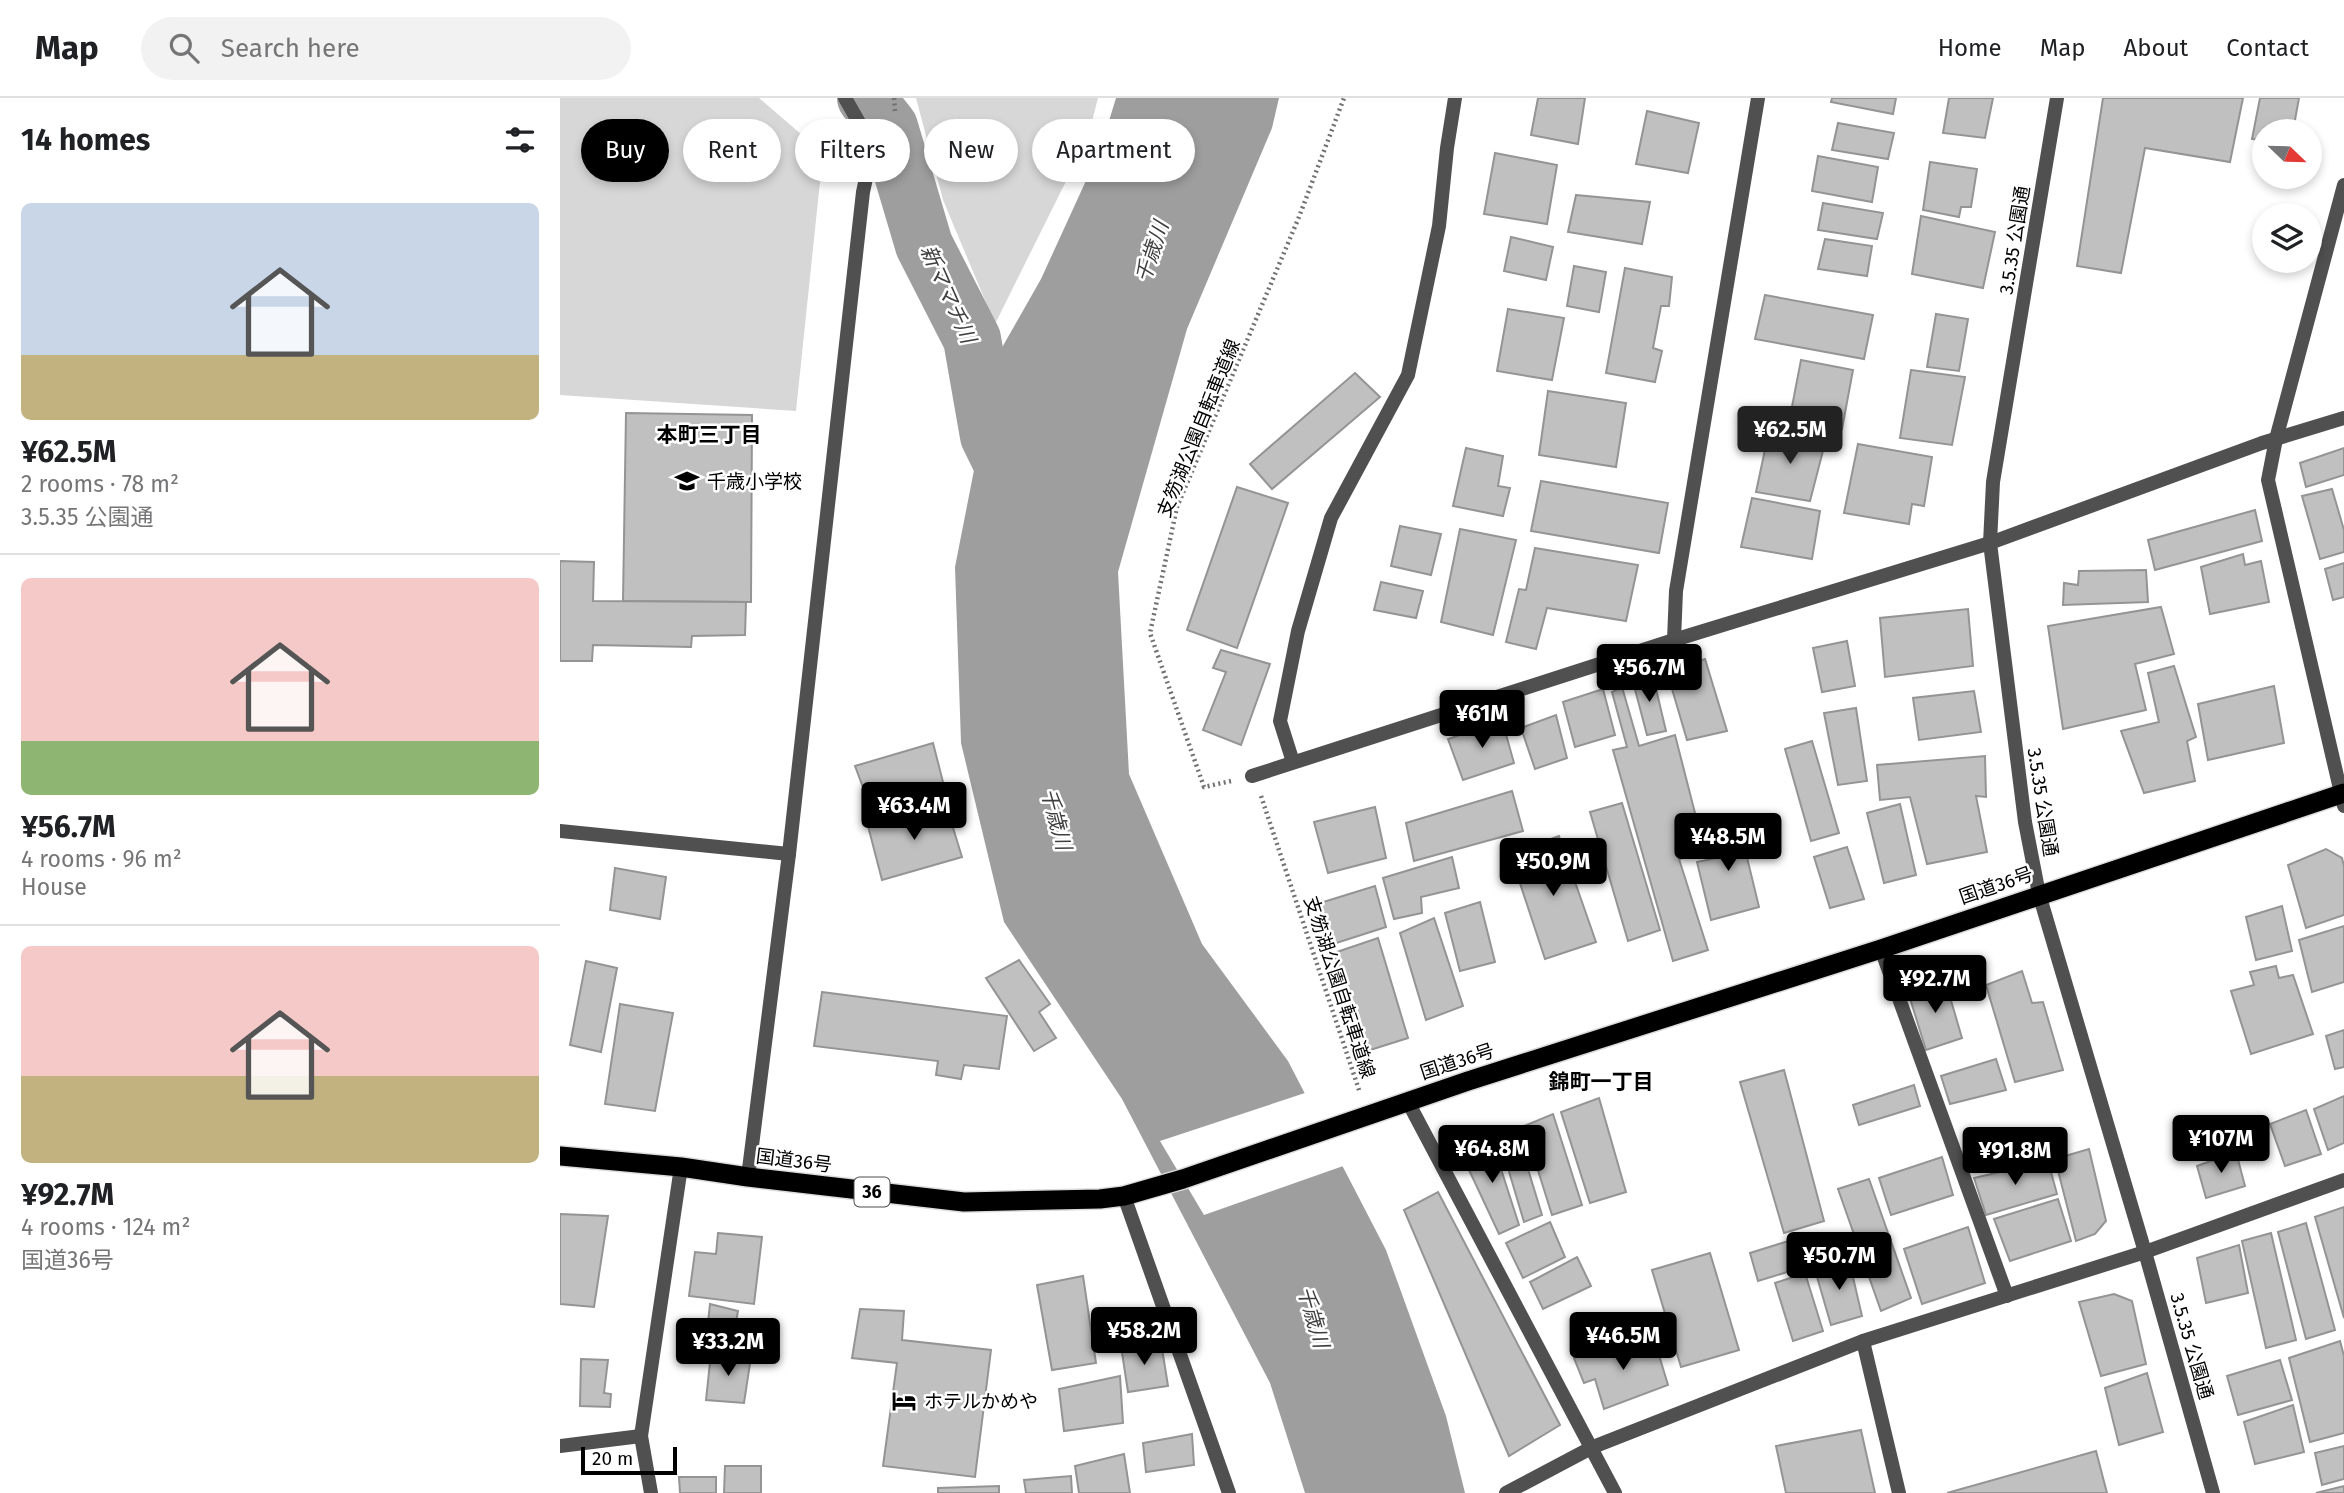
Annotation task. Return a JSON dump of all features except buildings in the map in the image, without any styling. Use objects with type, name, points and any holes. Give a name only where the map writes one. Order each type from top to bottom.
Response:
[{"type":"highway","name":"国道36号","points":[[560,1156],[681,1167],[964,1202],[1124,1196],[2039,894],[2343,798]]},
{"type":"street","points":[[748,1177],[789,855],[863,192],[873,147],[845,98]]},
{"type":"street","points":[[1293,762],[1280,721],[1298,631],[1331,518],[1408,375],[1439,226],[1455,98]]},
{"type":"street","points":[[1674,640],[1676,591],[1758,98]]},
{"type":"street","name":"3.5.35 公園通","points":[[2057,98],[1993,482],[1990,543],[2025,822],[2039,894],[2213,1493]]},
{"type":"street","points":[[2343,798],[2268,480],[2276,439],[2344,185]]},
{"type":"street","points":[[1252,776],[1674,640],[1990,543],[2276,439],[2344,418]]},
{"type":"street","points":[[560,831],[789,855]]},
{"type":"street","points":[[1881,948],[2007,1296]]},
{"type":"street","points":[[1408,1102],[1615,1493]]},
{"type":"street","points":[[651,1493],[641,1436],[681,1167]]},
{"type":"street","points":[[1506,1493],[1593,1447],[1863,1341],[2145,1252],[2344,1180]]},
{"type":"street","points":[[1124,1196],[1229,1493]]},
{"type":"street","points":[[1863,1341],[1899,1493]]},
{"type":"street","points":[[560,1446],[641,1436]]},
{"type":"path","points":[[894,98],[895,111]]},
{"type":"path","name":"支笏湖公園自転車道線","points":[[1344,98],[1298,218],[1177,507],[1150,633],[1204,787],[1252,776],[1268,812],[1368,1115]]},
{"type":"shaded area","points":[[560,98],[759,98],[795,129],[795,182],[820,182],[796,411],[560,395]]},
{"type":"shaded area","points":[[916,98],[1098,98],[1093,119],[1032,119],[1032,182],[1066,182],[995,324],[943,200],[938,182],[1018,182],[1018,119],[924,119],[924,128]]},
{"type":"water","name":"千歳川","points":[[1116,98],[1279,98],[1272,128],[1187,329],[1118,572],[1129,774],[1202,944],[1288,1061],[1386,1250],[1446,1416],[1465,1493],[1305,1493],[1270,1383],[1122,1099],[1004,922],[961,743],[955,567],[996,358],[1041,279],[1085,182],[1195,182],[1195,119],[1110,119]]},
{"type":"pier","points":[[1308,1092],[1346,1165],[1204,1215],[1160,1141]]},
{"type":"waterway","name":"新ママチ川","points":[[866,98],[889,127],[924,245],[972,339],[989,436],[1014,487]]},
{"type":"place","name":"千歳小学校","points":[[687,481]]},
{"type":"place","name":"ホテルかめや","points":[[904,1401]]},
{"type":"district","name":"本町三丁目","points":[[709,435]]},
{"type":"district","name":"錦町一丁目","points":[[1601,1082]]}]
